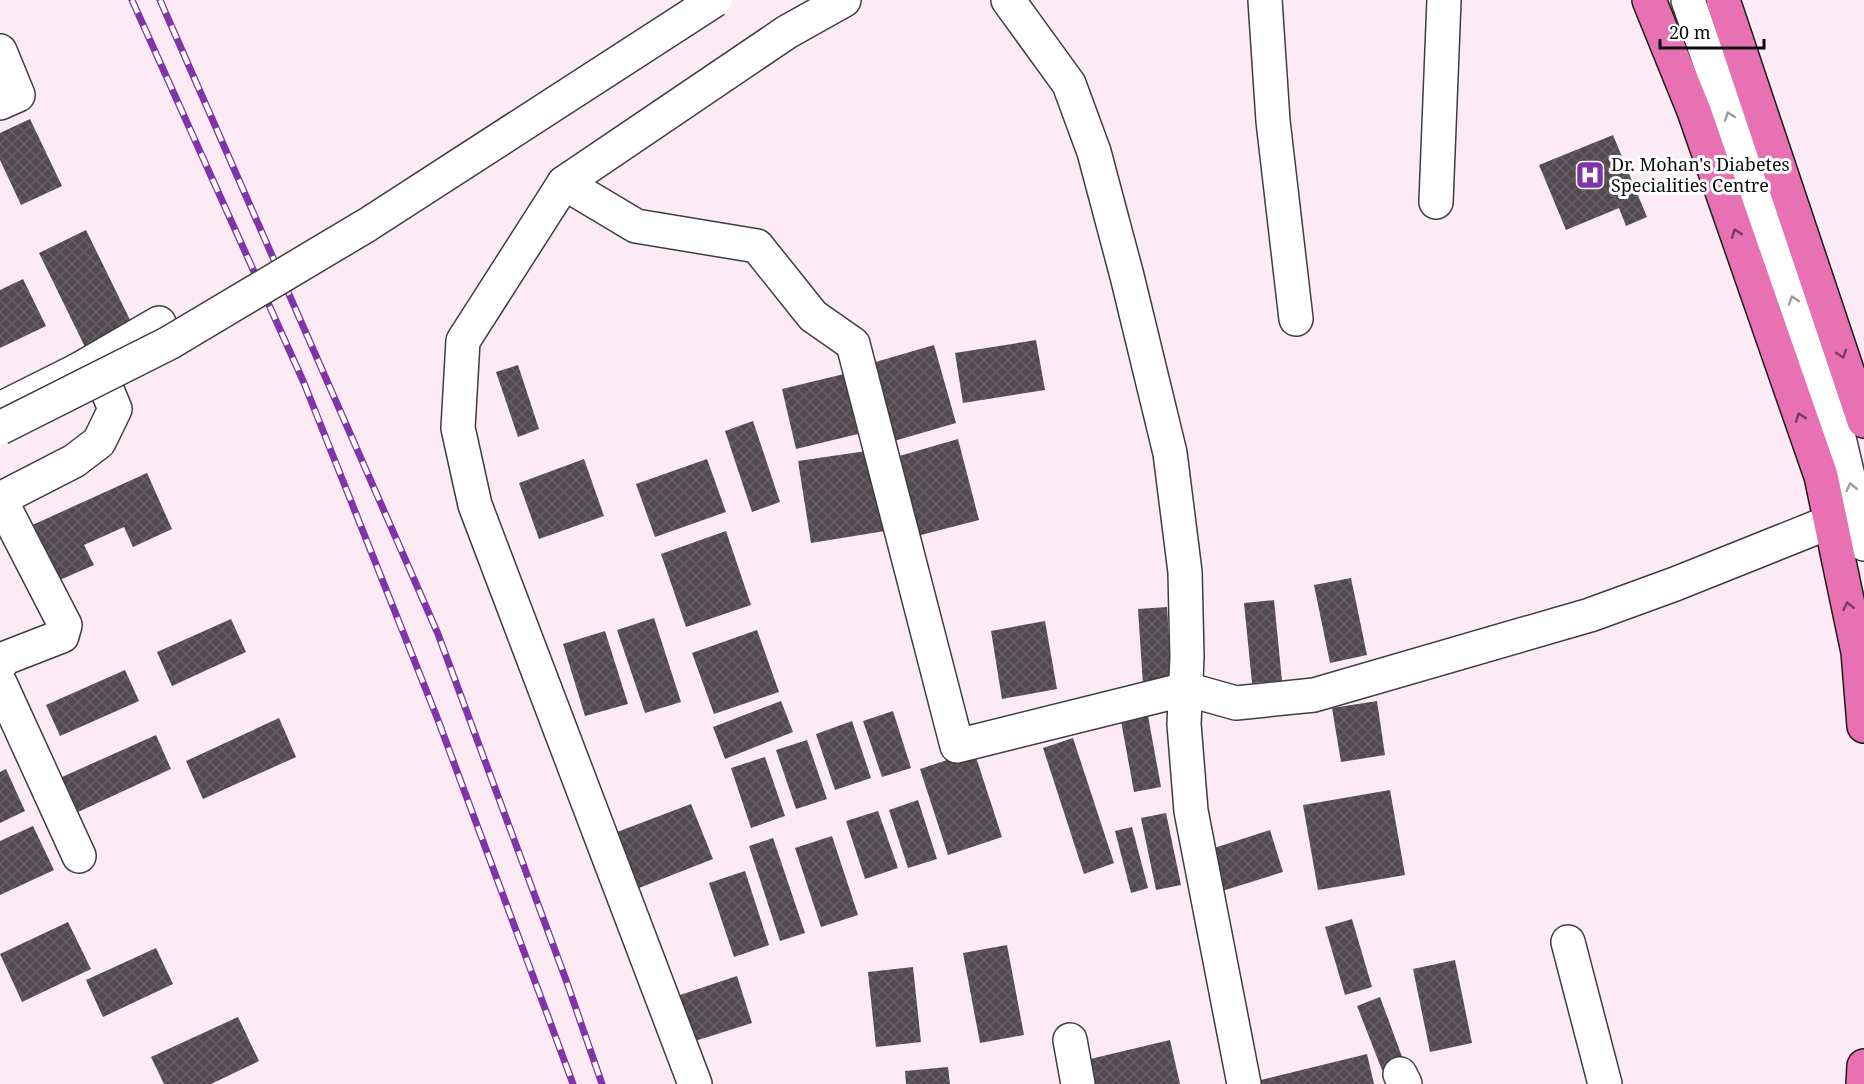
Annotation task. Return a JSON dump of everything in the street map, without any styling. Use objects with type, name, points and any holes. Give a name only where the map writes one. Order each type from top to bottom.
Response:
[{"type":"main road","points":[[1649,0],[1694,111],[1821,476],[1862,674],[1864,726]]},
{"type":"main road","points":[[1723,0],[1864,422]]},
{"type":"main road","points":[[1863,1084],[1864,1066]]},
{"type":"street","points":[[0,428],[169,343],[357,231],[715,0]]},
{"type":"street","points":[[694,1084],[475,505],[458,428],[463,341],[564,183],[787,32],[844,0]]},
{"type":"street","points":[[1008,0],[1069,84],[1094,152],[1170,453],[1185,572],[1187,657],[1184,724],[1191,811],[1244,1084]]},
{"type":"street","points":[[1265,0],[1273,121],[1296,319]]},
{"type":"street","points":[[1436,202],[1444,0]]},
{"type":"street","points":[[1688,0],[1835,421],[1864,543]]},
{"type":"street","points":[[0,51],[18,95],[0,103]]},
{"type":"street","points":[[564,183],[636,226],[757,246],[813,316],[853,344],[957,746],[1186,689],[1236,703],[1314,694],[1590,615],[1675,584],[1830,522]]},
{"type":"street","points":[[0,409],[78,370],[159,323]]},
{"type":"street","points":[[0,665],[3,659],[62,636],[65,625],[0,499],[74,461],[99,442],[115,410],[100,373],[78,370]]},
{"type":"street","points":[[0,683],[78,856]]},
{"type":"street","points":[[1568,942],[1605,1084]]},
{"type":"street","points":[[1070,1040],[1078,1084]]},
{"type":"building","points":[[30,119],[62,186],[21,205],[0,160],[0,133]]},
{"type":"building","points":[[1613,135],[1647,217],[1626,226],[1619,208],[1566,230],[1539,165]]},
{"type":"building","points":[[86,230],[133,326],[86,349],[39,253]]},
{"type":"building","points":[[23,279],[46,326],[0,348],[0,290]]},
{"type":"building","points":[[1036,340],[1045,390],[963,403],[955,353]]},
{"type":"building","points":[[934,345],[956,423],[894,441],[872,363]]},
{"type":"building","points":[[518,365],[539,429],[518,437],[496,372]]},
{"type":"building","points":[[844,374],[858,434],[796,449],[782,389]]},
{"type":"building","points":[[753,421],[780,502],[752,512],[725,431]]},
{"type":"building","points":[[958,439],[979,520],[917,536],[896,457]]},
{"type":"building","points":[[873,450],[885,531],[811,543],[798,461]]},
{"type":"building","points":[[584,459],[604,516],[539,539],[519,483]]},
{"type":"building","points":[[707,459],[726,512],[655,537],[636,484]]},
{"type":"building","points":[[147,473],[172,529],[133,547],[124,527],[84,545],[94,565],[53,583],[28,527]]},
{"type":"building","points":[[726,531],[751,605],[686,627],[661,554]]},
{"type":"building","points":[[1351,578],[1367,655],[1330,663],[1314,585]]},
{"type":"building","points":[[1274,600],[1282,681],[1252,683],[1244,603]]},
{"type":"building","points":[[1167,607],[1172,683],[1143,685],[1138,609]]},
{"type":"building","points":[[654,618],[681,702],[645,713],[617,630]]},
{"type":"building","points":[[231,619],[246,652],[172,686],[157,652]]},
{"type":"building","points":[[1045,621],[1057,689],[1002,699],[991,631]]},
{"type":"building","points":[[757,630],[779,692],[714,714],[692,653]]},
{"type":"building","points":[[605,631],[628,704],[585,716],[563,644]]},
{"type":"building","points":[[125,670],[139,701],[60,736],[46,705]]},
{"type":"building","points":[[781,701],[793,732],[725,759],[713,727]]},
{"type":"building","points":[[1377,701],[1385,755],[1341,762],[1332,708]]},
{"type":"building","points":[[893,711],[911,768],[882,777],[863,721]]},
{"type":"building","points":[[1148,716],[1161,787],[1134,792],[1121,721]]},
{"type":"building","points":[[279,718],[296,757],[203,799],[186,761]]},
{"type":"building","points":[[852,721],[871,778],[835,790],[816,734]]},
{"type":"building","points":[[156,735],[171,769],[78,812],[62,777]]},
{"type":"building","points":[[1073,738],[1114,863],[1084,874],[1043,748]]},
{"type":"building","points":[[807,740],[827,799],[796,809],[776,750]]},
{"type":"building","points":[[974,751],[1002,837],[948,855],[920,769]]},
{"type":"building","points":[[765,757],[785,816],[751,828],[731,768]]},
{"type":"building","points":[[6,769],[25,811],[0,823],[0,772]]},
{"type":"building","points":[[1390,790],[1405,875],[1318,890],[1303,805]]},
{"type":"building","points":[[918,800],[937,859],[908,868],[889,810]]},
{"type":"building","points":[[691,804],[713,859],[639,888],[617,832]]},
{"type":"building","points":[[878,811],[898,868],[865,879],[846,821]]},
{"type":"building","points":[[1166,813],[1181,885],[1156,890],[1141,818]]},
{"type":"building","points":[[33,826],[54,870],[0,895],[0,841]]},
{"type":"building","points":[[1132,827],[1148,888],[1131,893],[1115,831]]},
{"type":"building","points":[[1270,830],[1283,872],[1222,891],[1208,850]]},
{"type":"building","points":[[832,836],[858,915],[821,927],[795,848]]},
{"type":"building","points":[[773,838],[805,933],[780,941],[749,846]]},
{"type":"building","points":[[745,871],[769,945],[734,957],[709,883]]},
{"type":"building","points":[[1352,919],[1372,987],[1345,995],[1325,927]]},
{"type":"building","points":[[68,922],[91,969],[22,1002],[0,954]]},
{"type":"building","points":[[1007,945],[1024,1035],[980,1043],[963,953]]},
{"type":"building","points":[[156,948],[173,984],[103,1017],[86,980]]},
{"type":"building","points":[[1455,960],[1472,1043],[1430,1052],[1413,969]]},
{"type":"building","points":[[913,967],[921,1042],[876,1047],[868,972]]},
{"type":"building","points":[[737,976],[752,1023],[695,1041],[680,995]]},
{"type":"building","points":[[1380,997],[1404,1062],[1382,1070],[1357,1006]]},
{"type":"building","points":[[238,1017],[259,1061],[211,1084],[164,1084],[151,1057]]},
{"type":"building","points":[[1170,1040],[1180,1084],[1092,1084],[1086,1060]]},
{"type":"building","points":[[1367,1054],[1374,1084],[1254,1084],[1253,1082]]},
{"type":"building","points":[[948,1067],[950,1084],[906,1084],[905,1071]]},
{"type":"railway","points":[[132,0],[304,383],[438,720],[573,1084]]},
{"type":"railway","points":[[160,0],[438,634],[602,1084]]},
{"type":"place","name":"Dr. Mohan's Diabetes Specialities Centre","points":[[1590,175]]}]
